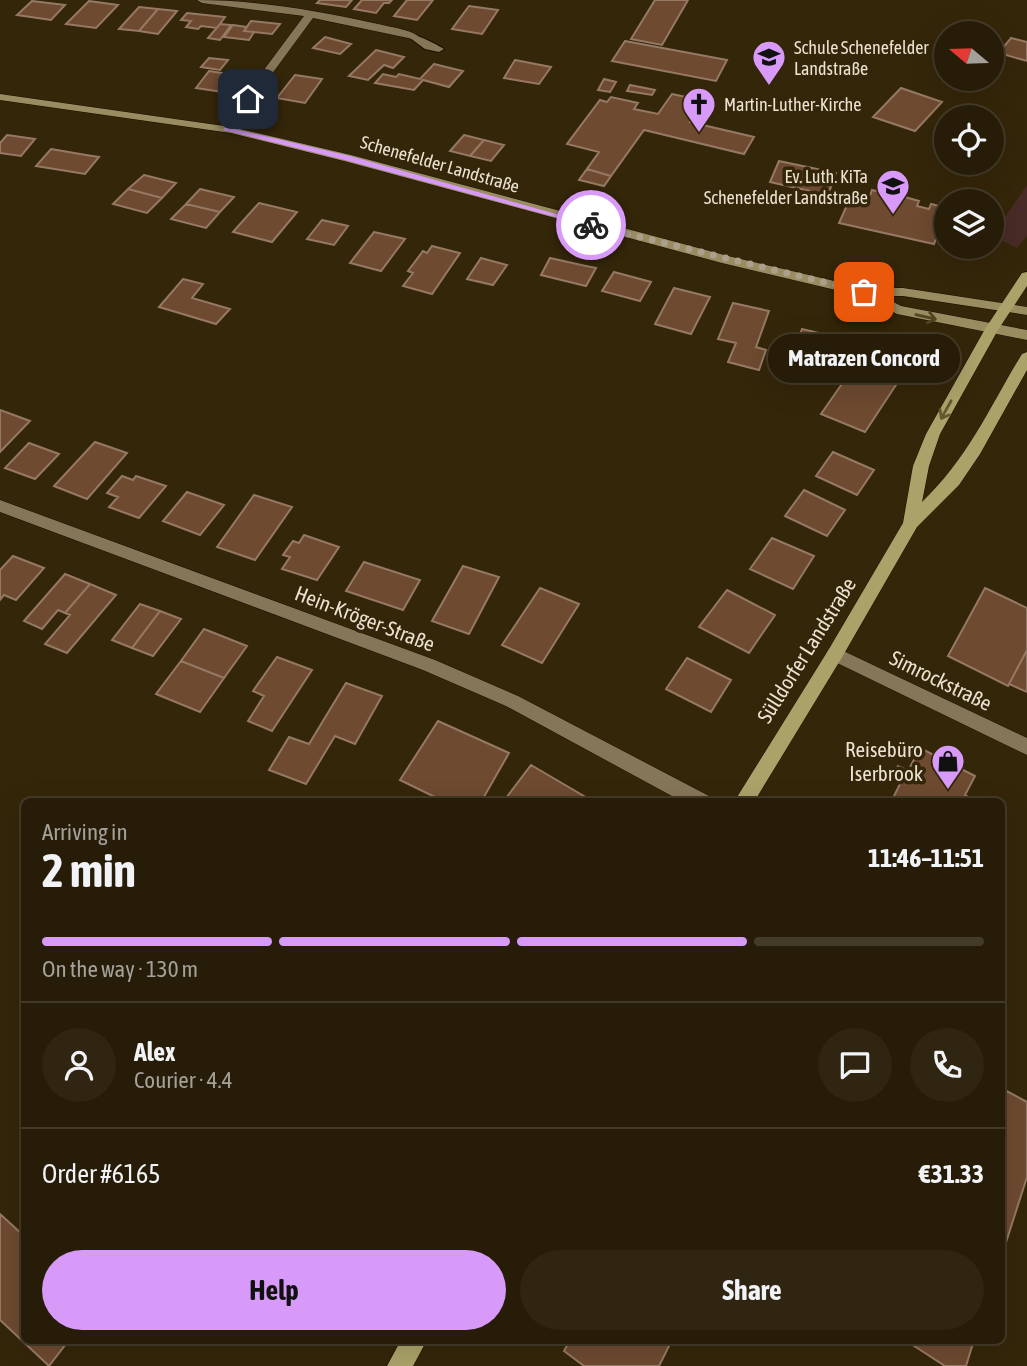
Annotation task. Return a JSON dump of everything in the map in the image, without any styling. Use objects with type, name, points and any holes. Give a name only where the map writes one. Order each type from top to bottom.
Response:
[{"type":"main road","name":"Schenefelder Landstraße","points":[[0,97],[226,129],[347,158],[727,260],[864,292],[903,292],[1027,311]]},
{"type":"main road","name":"Sülldorfer Landstraße","points":[[911,523],[921,466],[933,434],[992,329],[1027,276]]},
{"type":"main road","name":"Schenefelder Landstraße","points":[[864,292],[897,310],[1027,335]]},
{"type":"main road","name":"Sülldorfer Landstraße","points":[[745,798],[835,654],[911,523],[954,481],[975,450],[1027,357]]},
{"type":"main road","points":[[399,1366],[413,1344]]},
{"type":"street","points":[[202,0],[311,14],[378,26],[413,36]]},
{"type":"street","points":[[226,129],[311,14]]},
{"type":"street","name":"Hein-Kröger-Straße","points":[[0,506],[429,665],[512,701],[694,798]]},
{"type":"street","name":"Simrockstraße","points":[[835,654],[1027,747]]},
{"type":"lane","points":[[413,36],[428,47],[439,49]]},
{"type":"shaded area","points":[[1027,185],[1027,236],[1017,248],[1004,242],[1004,219]]},
{"type":"building","points":[[320,0],[352,0],[346,7],[317,3]]},
{"type":"building","points":[[362,0],[392,0],[384,3],[376,13],[354,9]]},
{"type":"building","points":[[407,0],[433,0],[417,20],[394,16]]},
{"type":"building","points":[[655,0],[688,0],[662,45],[631,39]]},
{"type":"building","points":[[32,1],[65,5],[51,20],[17,15]]},
{"type":"building","points":[[89,1],[118,5],[96,28],[66,24]]},
{"type":"building","points":[[469,6],[498,10],[482,34],[452,29]]},
{"type":"building","points":[[139,7],[158,9],[139,31],[119,29]]},
{"type":"building","points":[[158,9],[177,11],[158,34],[139,31]]},
{"type":"building","points":[[187,13],[225,17],[217,28],[201,26],[198,29],[186,27],[191,21],[181,20]]},
{"type":"building","points":[[251,21],[280,24],[272,34],[244,31]]},
{"type":"building","points":[[220,24],[231,25],[220,40],[208,38]]},
{"type":"building","points":[[233,25],[247,27],[244,31],[254,32],[249,40],[224,37]]},
{"type":"building","points":[[325,37],[351,44],[340,54],[313,48]]},
{"type":"building","points":[[1011,38],[1027,42],[1027,61],[1004,54],[1004,47]]},
{"type":"building","points":[[625,41],[727,60],[716,81],[612,61]]},
{"type":"building","points":[[376,50],[404,57],[393,68],[384,65],[368,80],[349,76]]},
{"type":"building","points":[[209,58],[228,60],[220,70],[201,67]]},
{"type":"building","points":[[515,60],[551,67],[539,84],[504,78]]},
{"type":"building","points":[[434,64],[463,71],[449,87],[423,80],[414,90],[375,83],[383,74],[396,77],[399,74],[420,79]]},
{"type":"building","points":[[209,71],[235,75],[222,92],[196,88]]},
{"type":"building","points":[[295,75],[322,79],[305,103],[277,98]]},
{"type":"building","points":[[604,79],[616,82],[610,92],[598,90]]},
{"type":"building","points":[[630,85],[655,90],[652,95],[627,91]]},
{"type":"building","points":[[901,88],[942,102],[934,105],[934,111],[915,131],[873,117]]},
{"type":"building","name":"Martin-Luther-Kirche","points":[[672,94],[704,101],[690,122],[754,137],[744,154],[644,130],[611,176],[587,169],[599,152],[567,144],[600,100],[607,102],[611,97],[638,103],[634,109],[658,114]]},
{"type":"building","points":[[7,135],[35,139],[21,156],[0,153],[0,143]]},
{"type":"building","points":[[464,135],[484,140],[470,156],[450,151]]},
{"type":"building","points":[[484,140],[504,145],[491,161],[470,156]]},
{"type":"building","points":[[51,149],[99,157],[85,174],[36,166]]},
{"type":"building","points":[[779,161],[836,173],[828,195],[770,182]]},
{"type":"building","points":[[587,169],[611,176],[604,186],[579,180]]},
{"type":"building","points":[[144,175],[176,183],[162,198],[128,189]]},
{"type":"building","points":[[128,189],[162,198],[147,213],[113,204]]},
{"type":"building","points":[[200,189],[234,197],[220,212],[186,204]]},
{"type":"building","name":"Ev. Luth. KiTa Schenefelder Landstraße","points":[[872,190],[889,194],[887,198],[899,201],[901,196],[919,201],[917,206],[929,209],[931,204],[934,205],[934,244],[839,223],[852,194],[869,198]]},
{"type":"building","points":[[259,203],[297,212],[272,242],[233,232]]},
{"type":"building","points":[[186,204],[220,212],[206,228],[171,219]]},
{"type":"building","points":[[322,220],[348,226],[334,245],[307,239]]},
{"type":"building","points":[[374,232],[405,239],[381,271],[350,263]]},
{"type":"building","points":[[432,246],[460,253],[432,294],[403,286],[413,273],[408,271],[423,251],[427,253]]},
{"type":"building","points":[[481,258],[507,265],[493,285],[467,279]]},
{"type":"building","points":[[550,258],[596,268],[586,286],[541,275]]},
{"type":"building","points":[[614,272],[651,282],[640,301],[602,291]]},
{"type":"building","points":[[183,279],[203,284],[192,298],[230,309],[216,324],[159,307]]},
{"type":"building","points":[[674,288],[710,297],[691,334],[655,324]]},
{"type":"building","points":[[733,303],[769,311],[756,347],[766,350],[759,370],[728,362],[736,343],[718,339]]},
{"type":"building","points":[[802,329],[915,356],[865,432],[821,414],[846,378],[839,367],[792,356]]},
{"type":"building","points":[[0,410],[30,421],[0,452]]},
{"type":"building","points":[[95,442],[127,453],[87,499],[54,486]]},
{"type":"building","points":[[29,443],[59,454],[35,479],[5,468]]},
{"type":"building","points":[[833,452],[874,470],[857,495],[816,476]]},
{"type":"building","points":[[122,476],[133,480],[136,476],[166,486],[139,518],[109,507],[118,497],[107,493]]},
{"type":"building","points":[[804,490],[845,510],[827,536],[785,516]]},
{"type":"building","points":[[187,492],[224,505],[200,535],[163,521]]},
{"type":"building","points":[[254,495],[292,507],[255,560],[217,547]]},
{"type":"building","points":[[304,535],[339,547],[317,580],[282,569],[290,557],[283,555],[293,541],[299,543]]},
{"type":"building","points":[[772,538],[814,556],[793,589],[750,569]]},
{"type":"building","points":[[13,556],[44,568],[16,600],[4,595],[0,600],[0,570]]},
{"type":"building","points":[[364,562],[420,580],[403,610],[346,591]]},
{"type":"building","points":[[463,566],[499,577],[469,634],[432,621]]},
{"type":"building","points":[[65,574],[90,584],[65,613],[58,610],[42,629],[24,621]]},
{"type":"building","points":[[90,584],[116,595],[67,653],[45,644],[70,615],[65,613]]},
{"type":"building","points":[[540,588],[579,604],[542,663],[502,645]]},
{"type":"building","points":[[985,588],[1027,608],[1027,650],[1008,686],[948,656]]},
{"type":"building","points":[[727,590],[775,615],[749,653],[699,627]]},
{"type":"building","points":[[140,604],[160,611],[132,648],[112,640]]},
{"type":"building","points":[[160,611],[181,619],[153,656],[132,648]]},
{"type":"building","points":[[204,629],[247,646],[224,678],[181,661]]},
{"type":"building","points":[[1027,650],[1027,692],[1009,684]]},
{"type":"building","points":[[277,657],[312,670],[272,731],[248,721],[264,696],[253,691]]},
{"type":"building","points":[[687,658],[731,680],[711,712],[666,689]]},
{"type":"building","points":[[181,661],[224,678],[200,712],[156,694]]},
{"type":"building","points":[[346,683],[382,696],[355,744],[335,736],[306,784],[269,770],[289,737],[309,744]]},
{"type":"building","points":[[438,721],[509,753],[483,798],[437,798],[400,780]]},
{"type":"building","points":[[920,748],[975,776],[965,795],[970,798],[897,798],[894,796],[901,782],[892,777],[898,766],[908,771]]},
{"type":"building","points":[[531,765],[587,798],[506,798]]},
{"type":"building","points":[[1005,1090],[1027,1102],[1027,1177],[1005,1246]]},
{"type":"building","points":[[0,1214],[21,1233],[21,1340],[0,1320]]},
{"type":"building","points":[[26,1344],[66,1344],[49,1366]]},
{"type":"building","points":[[568,1344],[670,1344],[659,1366],[584,1366],[564,1351]]},
{"type":"building","points":[[911,1344],[973,1344],[966,1366],[945,1366]]},
{"type":"way so far","points":[[591,225],[864,292]]},
{"type":"place","name":"Schule Schenefelder Landstraße","points":[[769,87]]},
{"type":"place","name":"Martin-Luther-Kirche","points":[[699,134]]},
{"type":"place","name":"Ev. Luth. KiTa Schenefelder Landstraße","points":[[893,216]]},
{"type":"place","name":"Matrazen Concord","points":[[864,292]]},
{"type":"place","name":"Reisebüro Iserbrook","points":[[948,791]]},
{"type":"route","points":[[248,99],[226,129],[347,158],[591,225]]}]
